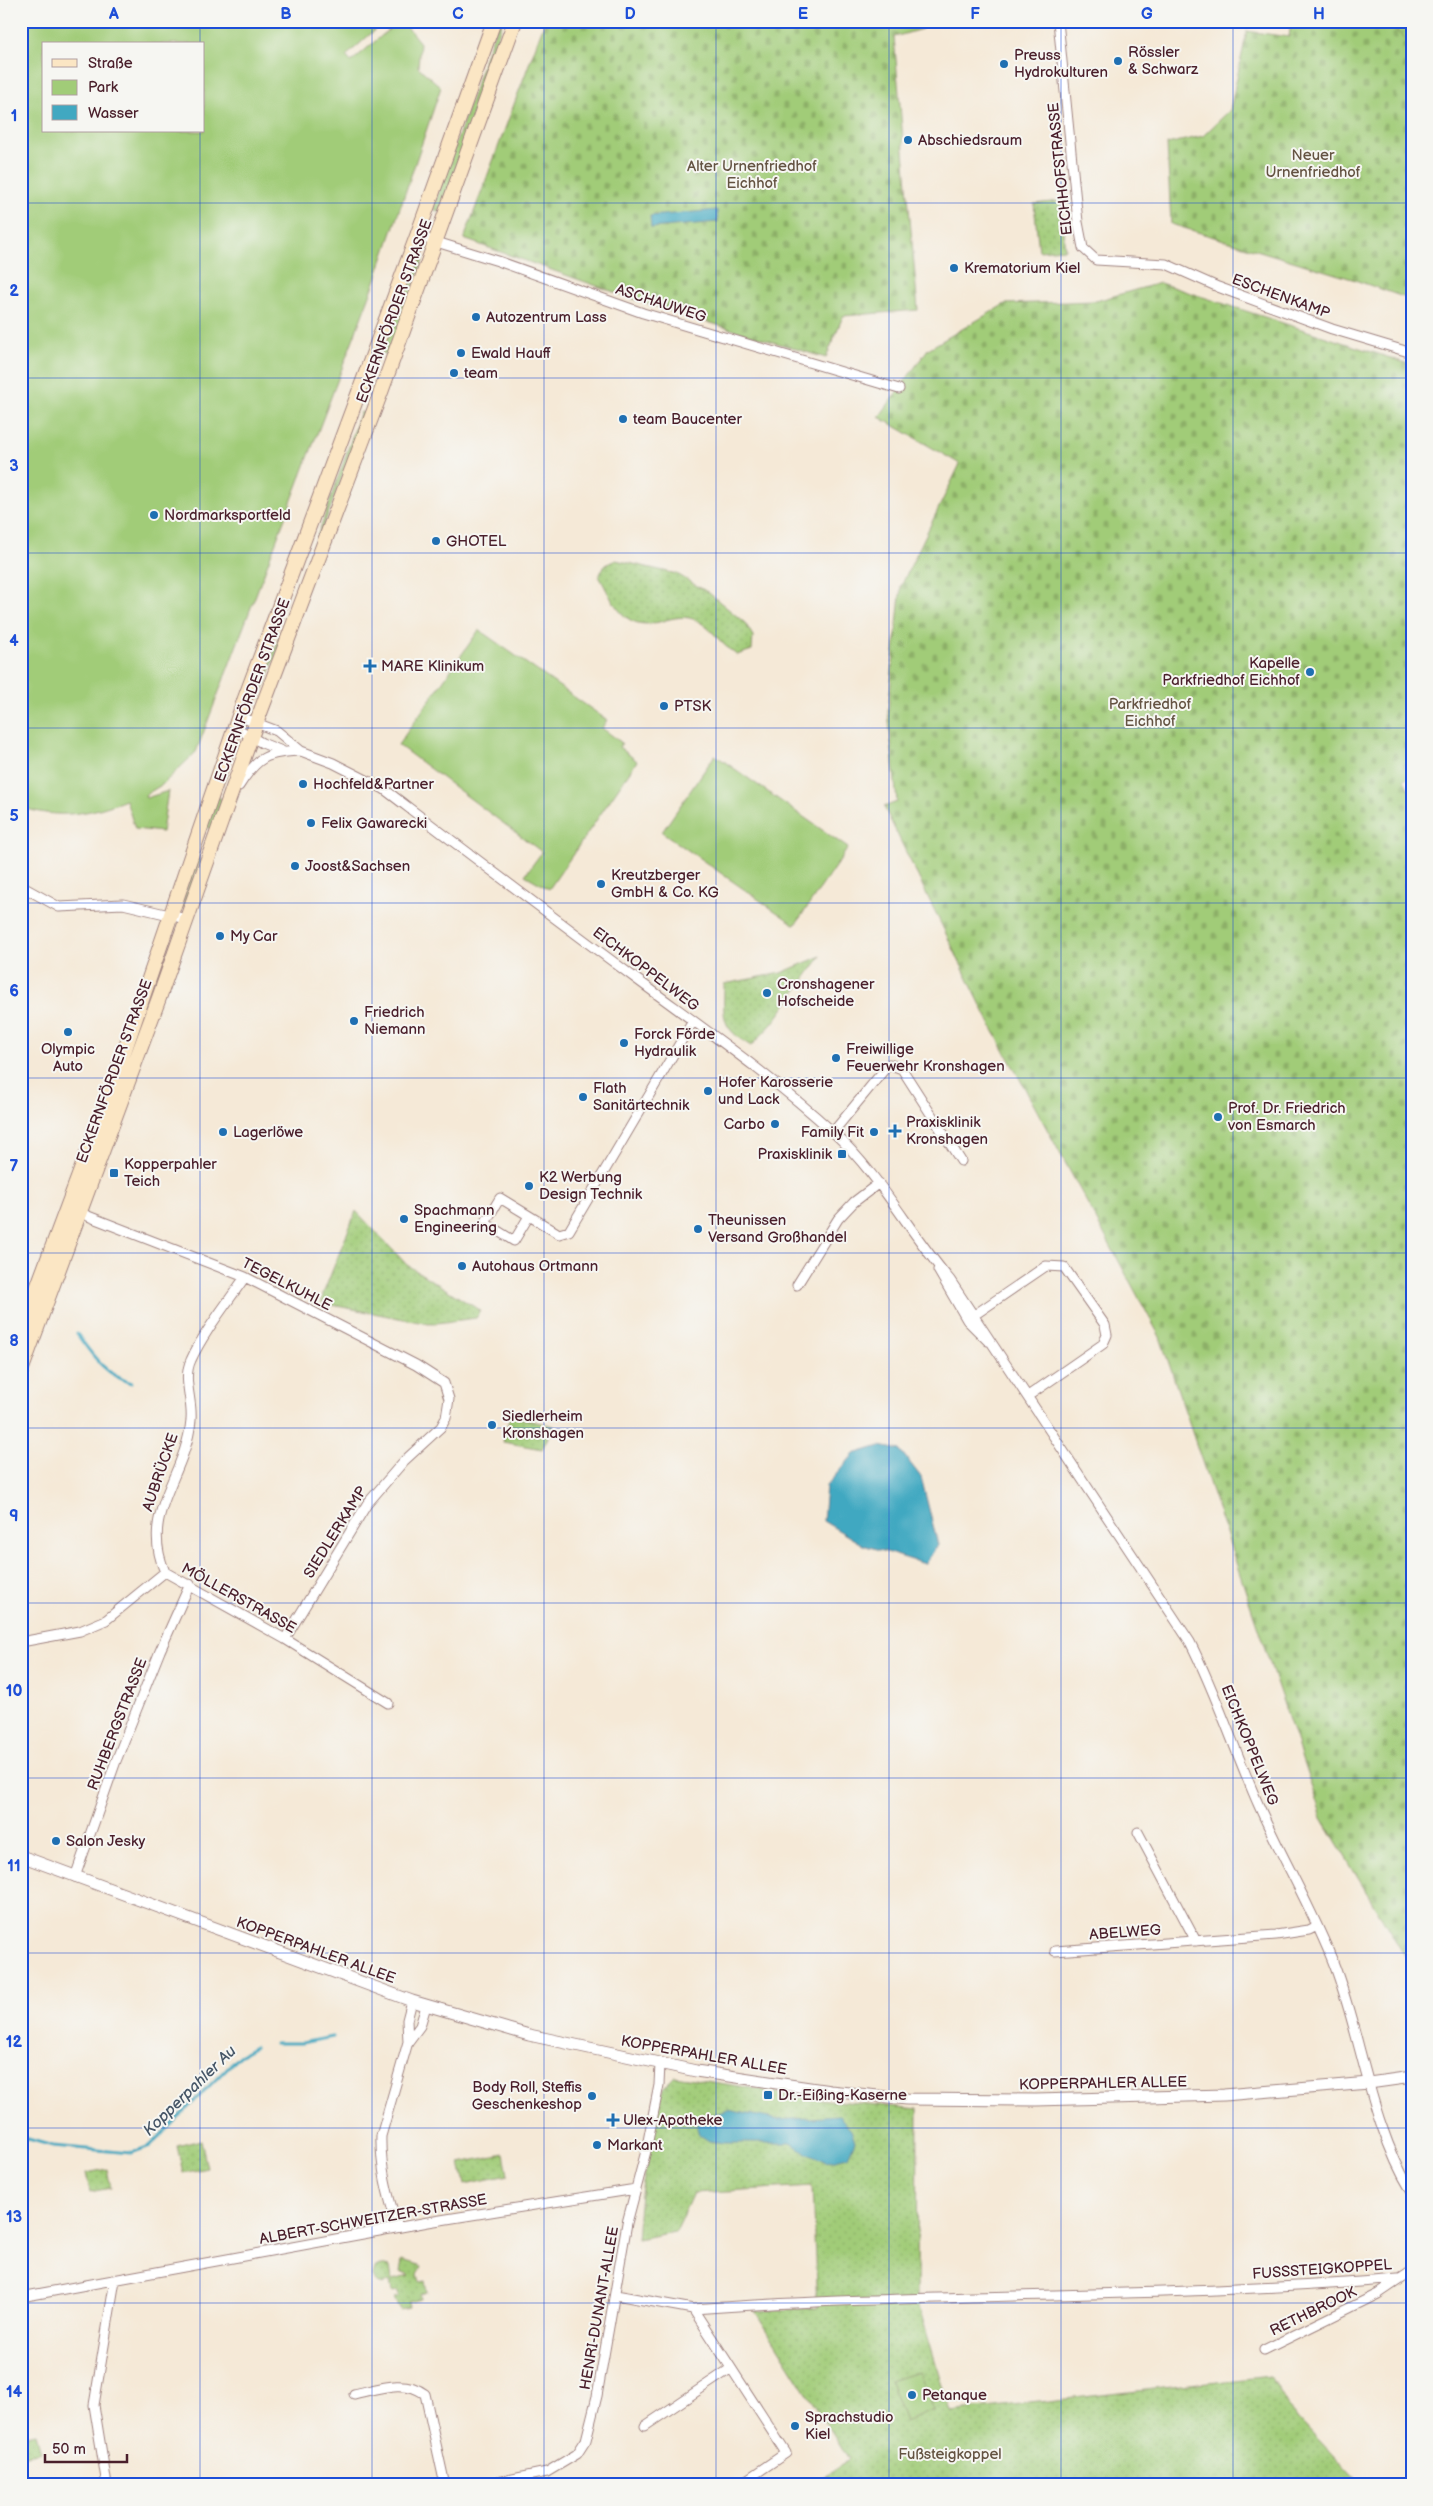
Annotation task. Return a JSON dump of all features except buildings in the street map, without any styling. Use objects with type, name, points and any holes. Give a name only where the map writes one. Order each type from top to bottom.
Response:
[{"type":"main road","name":"ECKERNFÖRDER STRASSE","points":[[21,1371],[236,721],[417,236],[494,21]]},
{"type":"main road","name":"ECKERNFÖRDER STRASSE","points":[[21,1331],[74,1210],[186,919],[256,722],[436,242],[515,21]]},
{"type":"street","name":"EICHHOFSTRASSE","points":[[1058,21],[1081,243],[1086,253],[1096,260],[1143,262]]},
{"type":"street","name":"ASCHAUWEG","points":[[417,236],[498,261],[644,313],[898,389]]},
{"type":"street","name":"ESCHENKAMP","points":[[1143,262],[1166,264],[1218,287],[1332,329],[1412,353]]},
{"type":"street","name":"EICHKOPPELWEG","points":[[236,721],[256,722],[277,731],[301,751],[333,764],[384,789],[693,1021],[833,1132],[879,1182],[932,1259],[950,1294],[971,1317],[980,1335],[992,1344],[1028,1396],[1190,1642],[1210,1682],[1258,1804],[1317,1926],[1342,1988],[1369,2083],[1394,2157],[1412,2192]]},
{"type":"street","name":"EICHKOPPELWEG","points":[[236,721],[251,737],[282,751]]},
{"type":"street","name":"EICHKOPPELWEG","points":[[232,791],[239,786],[256,761],[270,754],[282,751],[301,751]]},
{"type":"street","points":[[21,886],[59,907],[123,904],[186,919]]},
{"type":"street","points":[[529,1216],[514,1241],[485,1223],[500,1198],[559,1234],[569,1231],[693,1021]]},
{"type":"street","points":[[833,1132],[889,1064],[902,1069],[961,1161]]},
{"type":"street","points":[[797,1285],[838,1218],[879,1182]]},
{"type":"street","name":"TEGELKUHLE","points":[[74,1210],[245,1277],[432,1374],[444,1383],[448,1391],[449,1399],[446,1418],[442,1427]]},
{"type":"street","points":[[971,1317],[1046,1266],[1057,1266],[1064,1267],[1106,1325],[1107,1335],[1103,1344],[1028,1396]]},
{"type":"street","name":"AUBRÜCKE","points":[[165,1572],[158,1557],[156,1537],[158,1519],[186,1448],[192,1419],[188,1387],[188,1366],[191,1358],[245,1277]]},
{"type":"street","name":"SIEDLERKAMP","points":[[285,1639],[367,1504],[404,1461],[442,1427]]},
{"type":"street","name":"MÖLLERSTRASSE","points":[[21,1642],[80,1631],[106,1620],[165,1572],[190,1584],[285,1639],[388,1703]]},
{"type":"street","name":"RUHBERGSTRASSE","points":[[75,1877],[116,1761],[160,1651],[190,1584]]},
{"type":"street","name":"ABELWEG","points":[[1138,1832],[1196,1941]]},
{"type":"street","name":"KOPPERPAHLER ALLEE","points":[[21,1856],[426,2006],[529,2035],[660,2064],[830,2091],[906,2099],[1036,2100],[1224,2095],[1369,2083],[1412,2076]]},
{"type":"street","name":"ABELWEG","points":[[1055,1951],[1298,1932],[1317,1926]]},
{"type":"street","points":[[398,2228],[386,2185],[381,2136],[408,2042],[407,2020],[412,2001]]},
{"type":"street","points":[[408,2042],[420,2026],[426,2006]]},
{"type":"street","name":"HENRI-DUNANT-ALLEE","points":[[482,2485],[508,2483],[547,2472],[577,2454],[586,2440],[593,2419],[627,2223],[652,2123],[659,2085],[660,2064]]},
{"type":"street","name":"ALBERT-SCHWEITZER-STRASSE","points":[[21,2297],[524,2205],[636,2189]]},
{"type":"street","name":"FUSSSTEIGKOPPEL","points":[[616,2295],[692,2310],[913,2298],[1302,2287],[1398,2279],[1412,2271]]},
{"type":"street","name":"RETHBROOK","points":[[1264,2350],[1378,2294],[1398,2279]]},
{"type":"street","points":[[107,2485],[94,2405],[115,2280]]},
{"type":"street","points":[[692,2310],[786,2453],[739,2485]]},
{"type":"street","points":[[645,2426],[730,2369]]},
{"type":"street","points":[[354,2394],[402,2385],[418,2388],[425,2394],[445,2485]]},
{"type":"green space","name":"Nordmarksportfeld","points":[[21,21],[385,21],[346,56],[351,62],[393,26],[404,23],[420,43],[418,67],[441,87],[376,279],[196,752],[163,784],[145,795],[146,798],[168,791],[162,832],[135,829],[126,800],[100,809],[74,814],[35,811],[21,807]]},
{"type":"green space","points":[[498,21],[502,21],[486,86],[440,212],[433,209]]},
{"type":"green space","name":"Alter Urnenfriedhof Eichhof","points":[[545,21],[927,21],[922,29],[894,37],[918,310],[843,316],[826,358],[642,302],[464,239]]},
{"type":"green space","name":"Neuer Urnenfriedhof","points":[[1291,21],[1383,21],[1404,37],[1412,47],[1412,300],[1352,279],[1171,224],[1167,144],[1203,136],[1230,110],[1247,31],[1289,37]]},
{"type":"green space","points":[[1383,21],[1412,21],[1412,47],[1404,37]]},
{"type":"green space","points":[[1060,201],[1065,249],[1039,251],[1034,204]]},
{"type":"green space","points":[[417,255],[424,257],[388,355],[381,352]]},
{"type":"green space","name":"Parkfriedhof Eichhof","points":[[1160,283],[1412,365],[1412,775],[1404,780],[1412,795],[1412,1968],[1322,1818],[1160,1337],[991,1026],[884,807],[897,802],[888,711],[901,586],[960,464],[879,417],[928,349],[1005,304],[1096,301]]},
{"type":"green space","points":[[361,412],[366,414],[318,541],[316,540]]},
{"type":"green space","points":[[616,560],[677,574],[709,593],[745,623],[753,636],[752,650],[737,655],[725,646],[710,630],[693,619],[684,617],[647,624],[636,623],[628,618],[615,604],[599,576],[605,565]]},
{"type":"green space","points":[[307,563],[310,564],[260,698],[257,697]]},
{"type":"green space","points":[[479,630],[607,720],[602,728],[622,743],[619,747],[637,761],[549,889],[525,875],[542,852],[398,745]]},
{"type":"green space","points":[[715,755],[848,848],[795,925],[662,832]]},
{"type":"green space","points":[[217,797],[222,799],[212,829],[206,827]]},
{"type":"green space","points":[[198,858],[200,861],[184,907],[181,909],[195,859]]},
{"type":"green space","points":[[821,956],[773,1023],[751,1046],[728,1027],[724,1014],[724,984],[781,973]]},
{"type":"green space","points":[[356,1211],[407,1265],[481,1311],[476,1318],[429,1324],[322,1303],[323,1294]]},
{"type":"green space","points":[[510,1416],[554,1426],[542,1449],[503,1442]]},
{"type":"green space","name":"Fußsteigkoppel","points":[[675,2076],[827,2100],[918,2109],[917,2300],[950,2412],[1270,2376],[1286,2405],[1361,2485],[818,2485],[816,2481],[849,2460],[755,2311],[817,2308],[812,2186],[693,2193],[675,2232],[637,2239],[641,2193],[663,2088]]},
{"type":"green space","points":[[201,2140],[207,2168],[183,2173],[177,2146]]},
{"type":"green space","points":[[504,2154],[508,2175],[465,2184],[460,2163]]},
{"type":"green space","points":[[107,2169],[111,2188],[90,2192],[86,2173]]},
{"type":"green space","points":[[402,2260],[422,2266],[418,2274],[420,2282],[425,2281],[427,2292],[420,2294],[421,2299],[408,2302],[409,2308],[400,2310],[394,2298],[399,2297],[398,2291],[392,2292],[390,2281],[382,2285],[377,2283],[373,2276],[375,2268],[381,2265],[390,2267],[392,2280],[410,2276],[400,2272]]},
{"type":"green space","name":"Petanque","points":[[918,2372],[934,2410],[905,2422],[890,2381]]},
{"type":"green space","points":[[26,2433],[27,2436],[36,2434],[41,2452],[21,2456],[21,2434]]},
{"type":"water","points":[[717,210],[718,222],[651,228],[650,216]]},
{"type":"water","points":[[880,1446],[900,1450],[921,1477],[938,1545],[925,1564],[863,1545],[823,1521],[826,1486],[854,1454]]},
{"type":"water","points":[[728,2110],[779,2120],[839,2116],[851,2129],[855,2141],[848,2157],[826,2162],[790,2143],[724,2143],[709,2141],[700,2135],[696,2120]]},
{"type":"waterway","points":[[77,1334],[100,1364],[114,1375],[132,1383]]},
{"type":"waterway","name":"Kopperpahler Au","points":[[275,2043],[301,2043],[333,2037]]},
{"type":"waterway","name":"Kopperpahler Au","points":[[21,2137],[53,2146],[131,2153],[150,2146],[239,2056],[255,2047]]},
{"type":"place","name":"Rössler & Schwarz","points":[[1118,61]]},
{"type":"place","name":"Preuss Hydrokulturen","points":[[1004,64]]},
{"type":"place","name":"Abschiedsraum","points":[[908,140]]},
{"type":"place","name":"Krematorium Kiel","points":[[954,268]]},
{"type":"place","name":"Autozentrum Lass","points":[[476,317]]},
{"type":"place","name":"Ewald Hauff","points":[[461,353]]},
{"type":"place","name":"team","points":[[454,373]]},
{"type":"place","name":"team Baucenter","points":[[623,419]]},
{"type":"place","name":"Nordmarksportfeld","points":[[154,515]]},
{"type":"place","name":"GHOTEL","points":[[436,541]]},
{"type":"place","name":"MARE Klinikum","points":[[370,666]]},
{"type":"place","name":"Kapelle Parkfriedhof Eichhof","points":[[1310,672]]},
{"type":"place","name":"PTSK","points":[[664,706]]},
{"type":"place","name":"Hochfeld&Partner","points":[[303,784]]},
{"type":"place","name":"Felix Gawarecki","points":[[311,823]]},
{"type":"place","name":"Joost&Sachsen","points":[[295,866]]},
{"type":"place","name":"Kreutzberger GmbH & Co. KG","points":[[601,884]]},
{"type":"place","name":"My Car","points":[[220,936]]},
{"type":"place","name":"Cronshagener Hofscheide","points":[[767,993]]},
{"type":"place","name":"Friedrich Niemann","points":[[354,1021]]},
{"type":"place","name":"Olympic Auto","points":[[68,1032]]},
{"type":"place","name":"Forck Förde Hydraulik","points":[[624,1043]]},
{"type":"place","name":"Freiwillige Feuerwehr Kronshagen","points":[[836,1058]]},
{"type":"place","name":"Hofer Karosserie und Lack","points":[[708,1091]]},
{"type":"place","name":"Flath Sanitärtechnik","points":[[583,1097]]},
{"type":"place","name":"Prof. Dr. Friedrich von Esmarch","points":[[1218,1117]]},
{"type":"place","name":"Carbo","points":[[775,1124]]},
{"type":"place","name":"Praxisklinik Kronshagen","points":[[895,1131]]},
{"type":"place","name":"Lagerlöwe","points":[[223,1132]]},
{"type":"place","name":"Family Fit","points":[[874,1132]]},
{"type":"place","name":"Praxisklinik","points":[[842,1154]]},
{"type":"place","name":"Kopperpahler Teich","points":[[114,1173]]},
{"type":"place","name":"K2 Werbung Design Technik","points":[[529,1186]]},
{"type":"place","name":"Spachmann Engineering","points":[[404,1219]]},
{"type":"place","name":"Theunissen Versand Großhandel","points":[[698,1229]]},
{"type":"place","name":"Autohaus Ortmann","points":[[462,1266]]},
{"type":"place","name":"Siedlerheim Kronshagen","points":[[492,1425]]},
{"type":"place","name":"Salon Jesky","points":[[56,1841]]},
{"type":"place","name":"Dr.-Eißing-Kaserne","points":[[768,2095]]},
{"type":"place","name":"Body Roll, Steffis Geschenkeshop","points":[[592,2096]]},
{"type":"place","name":"Ulex-Apotheke","points":[[613,2120]]},
{"type":"place","name":"Markant","points":[[597,2145]]},
{"type":"place","name":"Petanque","points":[[912,2395]]},
{"type":"place","name":"Sprachstudio Kiel","points":[[795,2426]]}]
